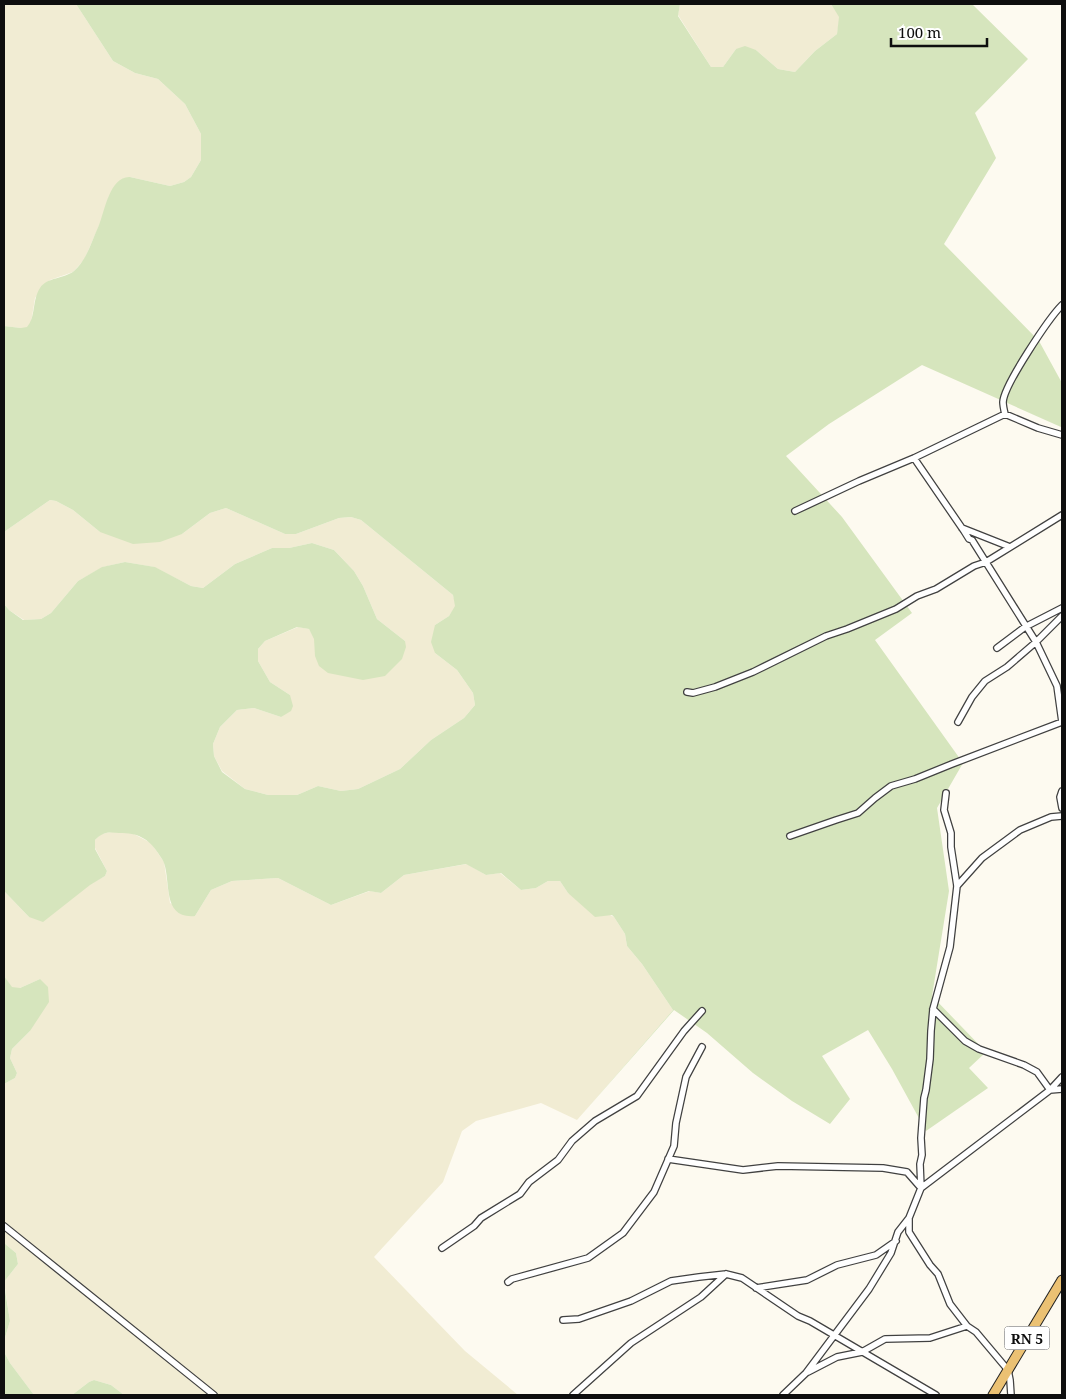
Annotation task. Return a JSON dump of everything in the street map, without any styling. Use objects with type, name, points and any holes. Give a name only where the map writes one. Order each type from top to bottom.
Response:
[{"type":"main road","name":"RN 5","points":[[993,1395],[1062,1280]]},
{"type":"street","points":[[1005,414],[1003,402],[1007,388],[1028,351],[1049,320],[1062,305]]},
{"type":"street","points":[[795,511],[914,458],[1005,414],[1038,428],[1062,435]]},
{"type":"street","points":[[790,836],[858,813],[891,786],[915,779],[1062,722],[1058,686],[1036,642],[986,562],[914,458]]},
{"type":"street","points":[[686,692],[693,693],[715,687],[753,672],[826,636],[896,609],[917,596],[936,589],[974,566],[986,562],[1062,515]]},
{"type":"street","points":[[962,528],[1010,547]]},
{"type":"street","points":[[997,648],[1025,627],[1062,608]]},
{"type":"street","points":[[958,722],[972,697],[985,681],[1008,667],[1062,616]]},
{"type":"street","points":[[1062,791],[1060,797],[1062,808]]},
{"type":"street","points":[[783,1395],[806,1373],[870,1289],[891,1253],[898,1232],[909,1218],[921,1188],[921,1138],[924,1098],[930,1059],[933,1009],[950,947],[957,886],[951,847],[951,833],[944,810],[946,793]]},
{"type":"street","points":[[957,886],[982,858],[1020,830],[1051,817],[1062,816]]},
{"type":"street","points":[[933,1009],[964,1041],[979,1049],[1024,1065],[1037,1072],[1050,1090]]},
{"type":"street","points":[[442,1248],[474,1226],[481,1218],[520,1194],[529,1182],[558,1160],[572,1141],[595,1121],[637,1096],[684,1032],[702,1011]]},
{"type":"street","points":[[508,1282],[512,1279],[588,1258],[622,1234],[654,1192],[674,1146],[676,1123],[686,1077],[702,1047]]},
{"type":"street","points":[[921,1188],[1050,1090],[1062,1077]]},
{"type":"street","points":[[1050,1090],[1062,1089]]},
{"type":"street","points":[[668,1159],[743,1170],[778,1166],[883,1168],[907,1172],[921,1188]]},
{"type":"street","points":[[909,1218],[909,1232],[938,1274],[950,1304],[967,1326],[976,1332],[1008,1370],[1011,1395]]},
{"type":"street","points":[[4,1226],[214,1395]]},
{"type":"street","points":[[756,1288],[807,1280],[837,1265],[876,1255],[896,1241]]},
{"type":"street","points":[[573,1395],[631,1343],[701,1297],[726,1274]]},
{"type":"street","points":[[563,1320],[579,1319],[622,1304],[671,1281],[726,1274],[742,1278],[798,1316],[936,1395]]},
{"type":"street","points":[[806,1373],[837,1357],[862,1352],[885,1339],[930,1338],[967,1326]]},
{"type":"shaded area","points":[[4,4],[76,4],[113,61],[135,73],[158,79],[185,104],[201,134],[201,160],[191,177],[184,182],[170,186],[130,177],[109,196],[105,212],[84,260],[73,272],[50,280],[35,298],[31,323],[27,328],[4,326]]},
{"type":"shaded area","points":[[680,4],[831,4],[840,17],[837,34],[815,51],[795,72],[778,69],[756,50],[736,49],[723,67],[711,67],[678,15]]},
{"type":"shaded area","points":[[50,500],[73,510],[100,532],[182,534],[210,513],[226,508],[285,534],[296,534],[339,518],[351,517],[361,520],[453,595],[456,606],[449,616],[435,625],[435,653],[457,670],[473,693],[475,705],[464,718],[431,740],[400,769],[358,789],[341,791],[318,786],[297,795],[268,795],[245,789],[222,771],[214,756],[213,744],[220,727],[237,710],[254,708],[281,717],[290,695],[270,682],[258,661],[258,649],[265,641],[298,627],[309,629],[315,639],[315,656],[405,641],[377,619],[363,586],[354,571],[334,550],[312,543],[289,548],[272,548],[235,564],[203,588],[191,586],[154,567],[125,562],[103,567],[78,581],[51,613],[41,619],[24,620],[9,610],[4,604],[4,532]]},
{"type":"shaded area","points":[[112,832],[132,833],[151,843],[164,862],[170,903],[195,916],[211,890],[232,881],[278,878],[331,905],[370,891],[381,893],[404,875],[467,864],[486,875],[500,873],[521,890],[536,888],[548,881],[560,881],[568,893],[614,917],[625,934],[627,946],[642,964],[673,1010],[577,1120],[541,1103],[476,1121],[462,1131],[443,1182],[374,1257],[465,1351],[518,1395],[124,1395],[111,1385],[94,1380],[72,1395],[34,1395],[10,1363],[4,1352],[4,1341],[10,1321],[4,1282],[18,1264],[16,1253],[4,1243],[4,1084],[15,1078],[17,1073],[10,1058],[12,1049],[30,1031],[40,979],[20,988],[12,988],[4,976],[4,891],[29,917],[105,876],[107,871],[95,848],[95,840],[101,834]]},
{"type":"green space","points":[[76,4],[680,4],[678,16],[711,67],[723,67],[736,49],[745,46],[756,50],[778,69],[795,72],[815,51],[837,34],[839,17],[831,4],[972,4],[1028,59],[975,113],[996,158],[944,244],[1039,341],[1062,383],[1062,426],[922,365],[829,424],[786,456],[842,517],[912,613],[875,640],[963,763],[937,808],[949,891],[932,996],[986,1052],[969,1068],[988,1088],[926,1131],[868,1030],[822,1056],[850,1099],[830,1124],[792,1101],[753,1073],[707,1033],[674,1010],[577,1120],[673,1010],[642,964],[627,946],[625,934],[614,917],[612,915],[595,917],[568,893],[560,881],[548,881],[536,888],[521,890],[501,873],[486,875],[466,864],[404,875],[381,893],[369,891],[331,905],[278,878],[232,881],[211,890],[195,916],[184,915],[177,912],[173,906],[164,863],[154,848],[137,835],[106,833],[95,840],[95,849],[107,871],[105,876],[90,885],[43,922],[29,917],[4,891],[4,604],[23,620],[41,619],[51,613],[78,581],[102,567],[125,562],[155,567],[191,586],[203,588],[235,564],[272,548],[289,548],[312,543],[334,550],[354,571],[363,586],[377,619],[405,641],[406,647],[402,659],[385,676],[363,680],[328,673],[319,666],[315,656],[314,639],[309,629],[297,627],[265,641],[258,649],[258,661],[270,682],[290,695],[293,706],[291,711],[281,717],[254,708],[237,710],[220,727],[213,744],[214,756],[222,772],[245,789],[268,795],[297,795],[318,786],[341,791],[358,789],[400,769],[431,740],[464,718],[475,705],[473,693],[457,670],[435,653],[431,642],[435,625],[449,616],[455,606],[453,595],[361,520],[351,517],[339,518],[296,534],[285,534],[226,508],[210,513],[182,534],[160,542],[133,544],[100,532],[73,510],[50,500],[4,532],[4,326],[27,327],[32,318],[36,298],[43,284],[70,274],[79,266],[89,250],[109,195],[118,182],[123,178],[130,177],[170,186],[184,182],[191,177],[201,160],[201,134],[185,104],[158,79],[135,73],[113,61]]},
{"type":"green space","points":[[4,976],[12,987],[20,988],[40,979],[48,987],[49,1002],[30,1031],[12,1049],[10,1058],[17,1073],[15,1078],[4,1084]]},
{"type":"green space","points":[[4,1243],[16,1253],[18,1264],[4,1282]]},
{"type":"green space","points":[[4,1284],[10,1321],[4,1341]]},
{"type":"green space","points":[[4,1352],[10,1363],[34,1395],[4,1395]]},
{"type":"green space","points":[[94,1380],[111,1385],[124,1395],[72,1395]]}]
